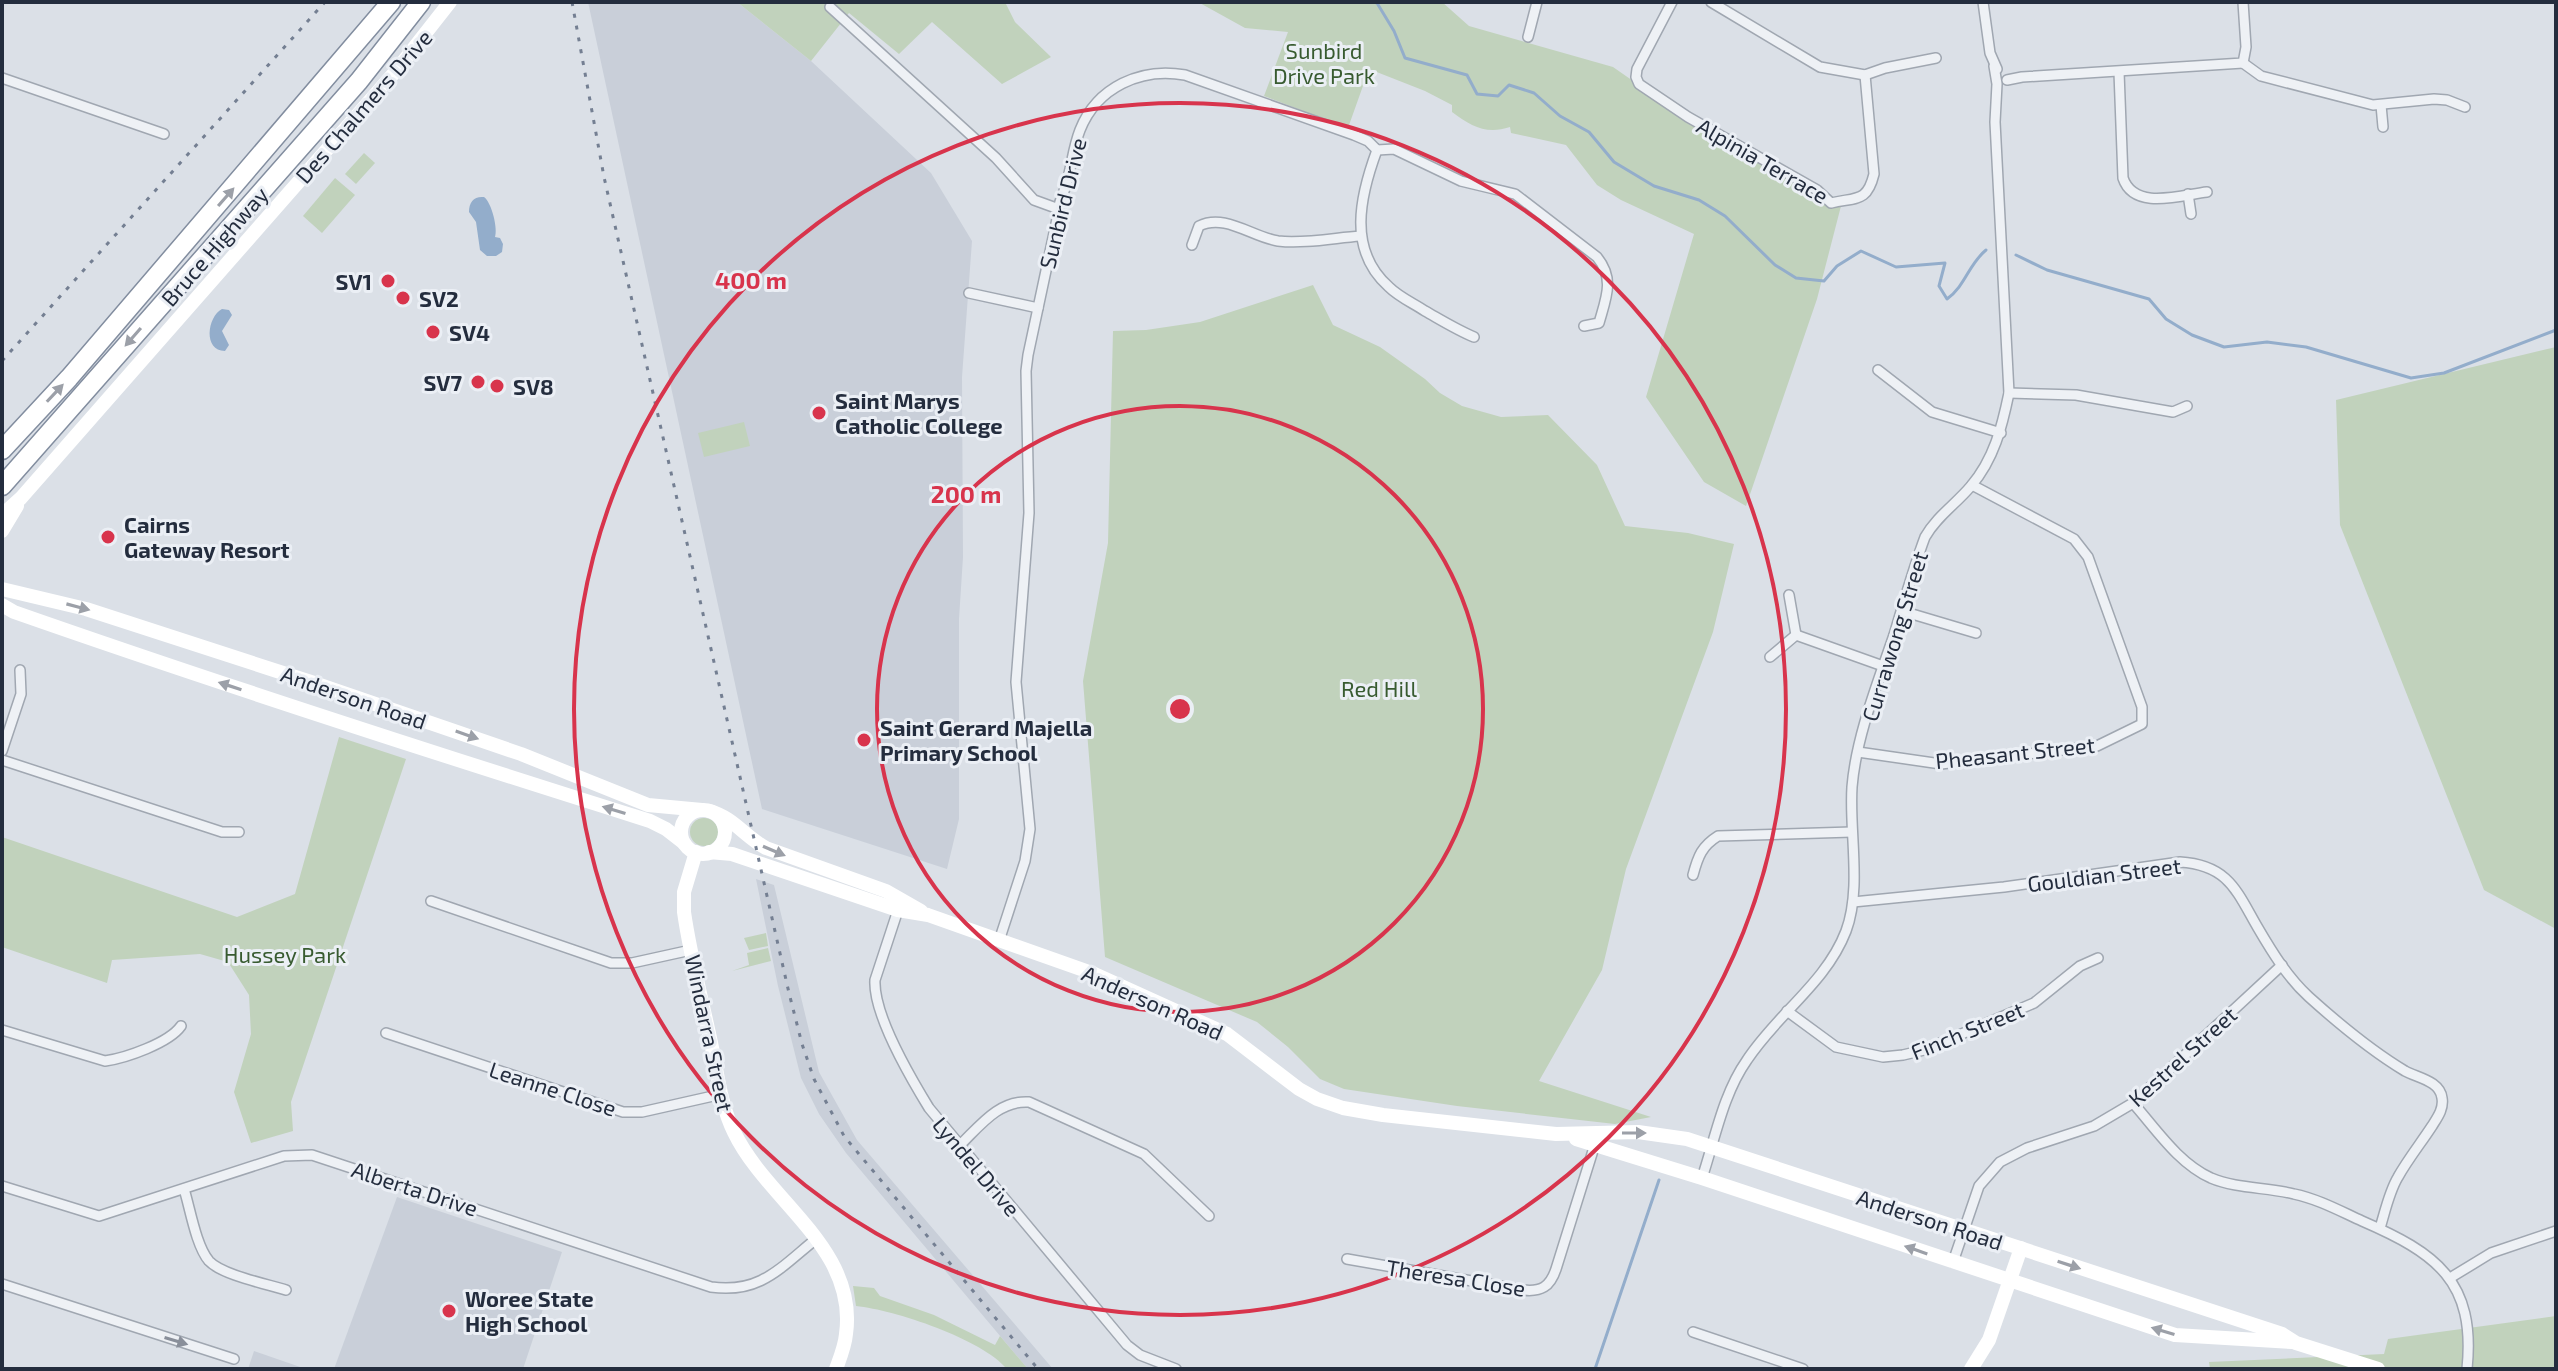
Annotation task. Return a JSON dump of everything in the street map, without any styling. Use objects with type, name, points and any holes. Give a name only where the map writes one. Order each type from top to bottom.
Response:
[{"type":"highway","name":"Bruce Highway","points":[[2,450],[119,321],[391,2]]},
{"type":"highway","name":"Bruce Highway","points":[[2,486],[359,81],[421,2]]},
{"type":"street","name":"Des Chalmers Drive","points":[[2,515],[21,498],[395,72],[450,2]]},
{"type":"street","points":[[1528,37],[1537,2]]},
{"type":"street","name":"Alpinia Terrace","points":[[1672,2],[1637,69],[1639,84],[1688,117],[1817,190],[1831,203],[1862,198],[1870,189],[1874,174],[1865,75]]},
{"type":"street","points":[[1711,2],[1820,67],[1865,75],[1936,58]]},
{"type":"street","name":"Currawong Street","points":[[1702,1178],[1728,1095],[1746,1061],[1787,1011],[1818,980],[1835,955],[1847,929],[1853,902],[1852,785],[1858,752],[1883,666],[1919,554],[1931,527],[1972,485],[2001,433],[2009,393],[1995,136],[1996,95],[1983,2]]},
{"type":"street","points":[[2243,2],[2246,47],[2243,63]]},
{"type":"street","points":[[830,7],[996,158],[1034,200],[1056,208]]},
{"type":"street","points":[[1996,95],[2007,80],[2022,77],[2243,63],[2271,79],[2355,102],[2381,105],[2434,99],[2465,107]]},
{"type":"street","points":[[1994,66],[2007,80]]},
{"type":"street","points":[[2119,72],[2123,178],[2128,189],[2144,198],[2207,192]]},
{"type":"street","name":"Sunbird Drive","points":[[999,941],[1030,840],[1016,682],[1029,513],[1026,371],[1057,219],[1056,208],[1063,196],[1078,134],[1093,107],[1119,85],[1147,74],[1176,73],[1359,137],[1377,150],[1394,149],[1461,181],[1515,194],[1597,257],[1607,270],[1609,288],[1599,323],[1584,326]]},
{"type":"street","points":[[2,78],[164,134]]},
{"type":"street","points":[[2381,105],[2383,127]]},
{"type":"street","points":[[1377,150],[1363,190],[1360,236],[1367,259],[1387,286],[1433,316],[1474,337]]},
{"type":"street","points":[[2188,194],[2191,214]]},
{"type":"street","points":[[1192,245],[1199,226],[1211,222],[1228,224],[1277,240],[1360,236]]},
{"type":"street","points":[[969,293],[1038,308]]},
{"type":"street","points":[[1878,370],[1932,412],[2001,433]]},
{"type":"street","points":[[2009,393],[2076,395],[2173,412],[2187,406]]},
{"type":"street","name":"Pheasant Street","points":[[1858,752],[1941,764],[2097,746],[2142,724],[2142,707],[2088,557],[2074,539],[1972,485]]},
{"type":"street","name":"Des Chalmers Drive","points":[[2,531],[21,498]]},
{"type":"street","name":"Anderson Road","points":[[2,589],[133,623],[359,698],[521,754],[644,804],[706,810],[726,817],[766,848],[886,891],[900,904]]},
{"type":"street","points":[[1789,595],[1796,635]]},
{"type":"street","name":"Anderson Road","points":[[6,610],[349,725],[650,821],[696,849],[732,854],[900,904],[1092,973],[1219,1030],[1299,1089],[1328,1103],[1373,1114],[1596,1139],[1655,1133],[1687,1139],[2282,1334],[2296,1343]]},
{"type":"street","points":[[1902,611],[1976,633]]},
{"type":"street","points":[[123,650],[133,623]]},
{"type":"street","points":[[1770,657],[1796,635]]},
{"type":"street","points":[[1796,635],[1883,666]]},
{"type":"street","points":[[2,751],[21,694],[20,670]]},
{"type":"street","points":[[304,710],[314,683]]},
{"type":"street","points":[[349,725],[359,698]]},
{"type":"street","points":[[2,760],[222,832],[239,832]]},
{"type":"street","points":[[706,810],[719,817],[724,829],[720,845],[696,849],[681,834],[684,821],[693,812],[706,810]]},
{"type":"street","points":[[1693,875],[1705,844],[1718,836],[1852,832]]},
{"type":"street","name":"Windarra Street","points":[[696,849],[683,899],[685,921],[722,1094],[733,1131],[750,1161],[816,1239],[838,1272],[845,1299],[846,1334],[836,1369]]},
{"type":"street","name":"Gouldian Street","points":[[1853,902],[2004,887],[2180,862],[2209,868],[2234,886],[2243,897],[2282,965],[2304,992],[2343,1027],[2393,1063],[2435,1085],[2440,1091],[2442,1107],[2397,1178],[2380,1228]]},
{"type":"street","points":[[431,901],[611,963],[632,963],[691,950]]},
{"type":"street","name":"Lyndel Drive","points":[[900,904],[875,980],[874,992],[878,1008],[913,1082],[959,1146],[1127,1345],[1140,1355],[1176,1369]]},
{"type":"street","name":"Finch Street","points":[[1787,1011],[1836,1047],[1883,1057],[1903,1055],[1924,1050],[2034,1003],[2080,966],[2098,958]]},
{"type":"street","name":"Kestrel Street","points":[[1953,1262],[1979,1186],[2000,1162],[2027,1148],[2094,1126],[2133,1103],[2282,965]]},
{"type":"street","points":[[2,1030],[105,1061],[117,1060],[175,1036],[181,1026]]},
{"type":"street","name":"Leanne Close","points":[[386,1033],[623,1112],[642,1112],[722,1094]]},
{"type":"street","points":[[959,1146],[1000,1108],[1017,1101],[1029,1102],[1144,1154],[1209,1216]]},
{"type":"street","points":[[2133,1103],[2179,1156],[2196,1170],[2228,1183],[2295,1194],[2380,1228],[2424,1252],[2450,1278],[2464,1311],[2469,1342],[2467,1369]]},
{"type":"street","name":"Anderson Road","points":[[1596,1139],[1702,1178],[2175,1335],[2296,1343],[2378,1369]]},
{"type":"street","name":"Theresa Close","points":[[1347,1259],[1523,1290],[1545,1288],[1553,1279],[1596,1139]]},
{"type":"street","name":"Alberta Drive","points":[[2,1186],[99,1216],[284,1156],[312,1155],[703,1284],[729,1289],[759,1283],[816,1239]]},
{"type":"street","points":[[184,1189],[203,1250],[210,1261],[220,1269],[286,1290]]},
{"type":"street","points":[[2450,1278],[2491,1253],[2556,1231]]},
{"type":"street","points":[[1971,1369],[1989,1340],[2021,1248]]},
{"type":"street","points":[[2,1284],[234,1359]]},
{"type":"street","points":[[2136,1287],[2155,1299],[2210,1318],[2214,1331],[2208,1338]]},
{"type":"street","points":[[1693,1332],[1803,1369]]},
{"type":"shaded area","name":"Saint Marys Catholic College","points":[[588,2],[737,2],[811,61],[931,173],[972,241],[962,377],[959,819],[947,869],[762,809]]},
{"type":"shaded area","points":[[756,879],[774,885],[819,1072],[857,1140],[1053,1369],[1028,1369],[846,1153],[819,1114],[801,1078]]},
{"type":"shaded area","name":"Woree State High School","points":[[397,1197],[562,1252],[523,1369],[334,1369]]},
{"type":"shaded area","points":[[254,1351],[306,1369],[248,1369]]},
{"type":"green space","points":[[737,2],[1005,2],[1015,22],[1051,57],[1002,84],[932,22],[899,54],[849,13],[811,61]]},
{"type":"green space","name":"Sunbird Drive Park","points":[[1198,2],[1442,2],[1469,26],[1613,67],[1702,129],[1841,206],[1817,299],[1746,506],[1704,482],[1646,397],[1694,234],[1621,200],[1597,185],[1566,145],[1511,133],[1510,127],[1493,130],[1479,128],[1452,112],[1452,105],[1369,69],[1348,128],[1264,96],[1288,32],[1245,28]]},
{"type":"green space","points":[[364,153],[375,163],[356,184],[345,174]]},
{"type":"green space","points":[[335,178],[355,195],[322,233],[303,216]]},
{"type":"green space","name":"Red Hill","points":[[1313,285],[1333,325],[1380,347],[1462,406],[1501,417],[1548,415],[1597,465],[1625,526],[1688,533],[1734,544],[1713,632],[1626,869],[1602,970],[1539,1081],[1651,1117],[1615,1124],[1344,1089],[1320,1079],[1257,1022],[1105,957],[1083,681],[1108,543],[1113,331],[1146,330],[1200,322]]},
{"type":"green space","points":[[2556,347],[2556,929],[2484,890],[2340,525],[2336,400]]},
{"type":"green space","points":[[744,422],[750,446],[704,457],[698,433]]},
{"type":"green space","name":"Hussey Park","points":[[339,737],[406,759],[291,1102],[293,1131],[251,1143],[234,1092],[251,1034],[249,995],[228,962],[200,954],[112,960],[107,983],[2,947],[2,837],[237,917],[295,894]]},
{"type":"green space","points":[[704,818],[714,822],[718,832],[714,842],[704,846],[694,842],[690,832],[694,822]]},
{"type":"green space","points":[[766,933],[768,946],[749,950],[744,938]]},
{"type":"green space","points":[[768,948],[771,961],[732,971],[749,965],[747,953]]},
{"type":"green space","points":[[853,1286],[874,1288],[880,1296],[934,1315],[995,1345],[1000,1336],[1028,1369],[1007,1369],[995,1358],[959,1337],[893,1313],[856,1306]]},
{"type":"green space","points":[[2556,1316],[2556,1369],[2210,1369],[2209,1362],[2384,1354],[2388,1339]]},
{"type":"water","points":[[484,197],[494,216],[495,237],[500,238],[503,244],[502,252],[496,256],[487,256],[480,250],[476,222],[469,212],[473,200]]},
{"type":"water","points":[[222,309],[229,310],[232,315],[222,331],[229,345],[225,351],[218,350],[210,340],[213,319]]},
{"type":"waterway","points":[[1374,2],[1394,31],[1405,58],[1467,75],[1477,94],[1498,96],[1509,85],[1534,93],[1560,116],[1589,132],[1614,162],[1654,186],[1699,200],[1725,216],[1775,265],[1796,278],[1824,281],[1837,266],[1861,251],[1896,267],[1945,263],[1939,286],[1947,299],[1959,288],[1986,250]]},
{"type":"waterway","points":[[2016,255],[2047,270],[2149,299],[2166,319],[2192,335],[2224,347],[2267,342],[2306,347],[2411,378],[2444,373],[2556,330]]},
{"type":"waterway","points":[[1595,1369],[1659,1180]]},
{"type":"railway","points":[[2,361],[325,2]]},
{"type":"railway","points":[[572,2],[604,177],[802,1044],[814,1079],[844,1136],[1038,1369]]},
{"type":"place","name":"SV1","points":[[388,281]]},
{"type":"place","name":"SV2","points":[[403,298]]},
{"type":"place","name":"SV4","points":[[433,332]]},
{"type":"place","name":"SV7","points":[[478,382]]},
{"type":"place","name":"SV8","points":[[497,386]]},
{"type":"place","name":"Saint Marys Catholic College","points":[[819,413]]},
{"type":"place","name":"Cairns Gateway Resort","points":[[108,537]]},
{"type":"place","name":"Saint Gerard Majella Primary School","points":[[864,740]]},
{"type":"place","name":"Woree State High School","points":[[449,1311]]}]
